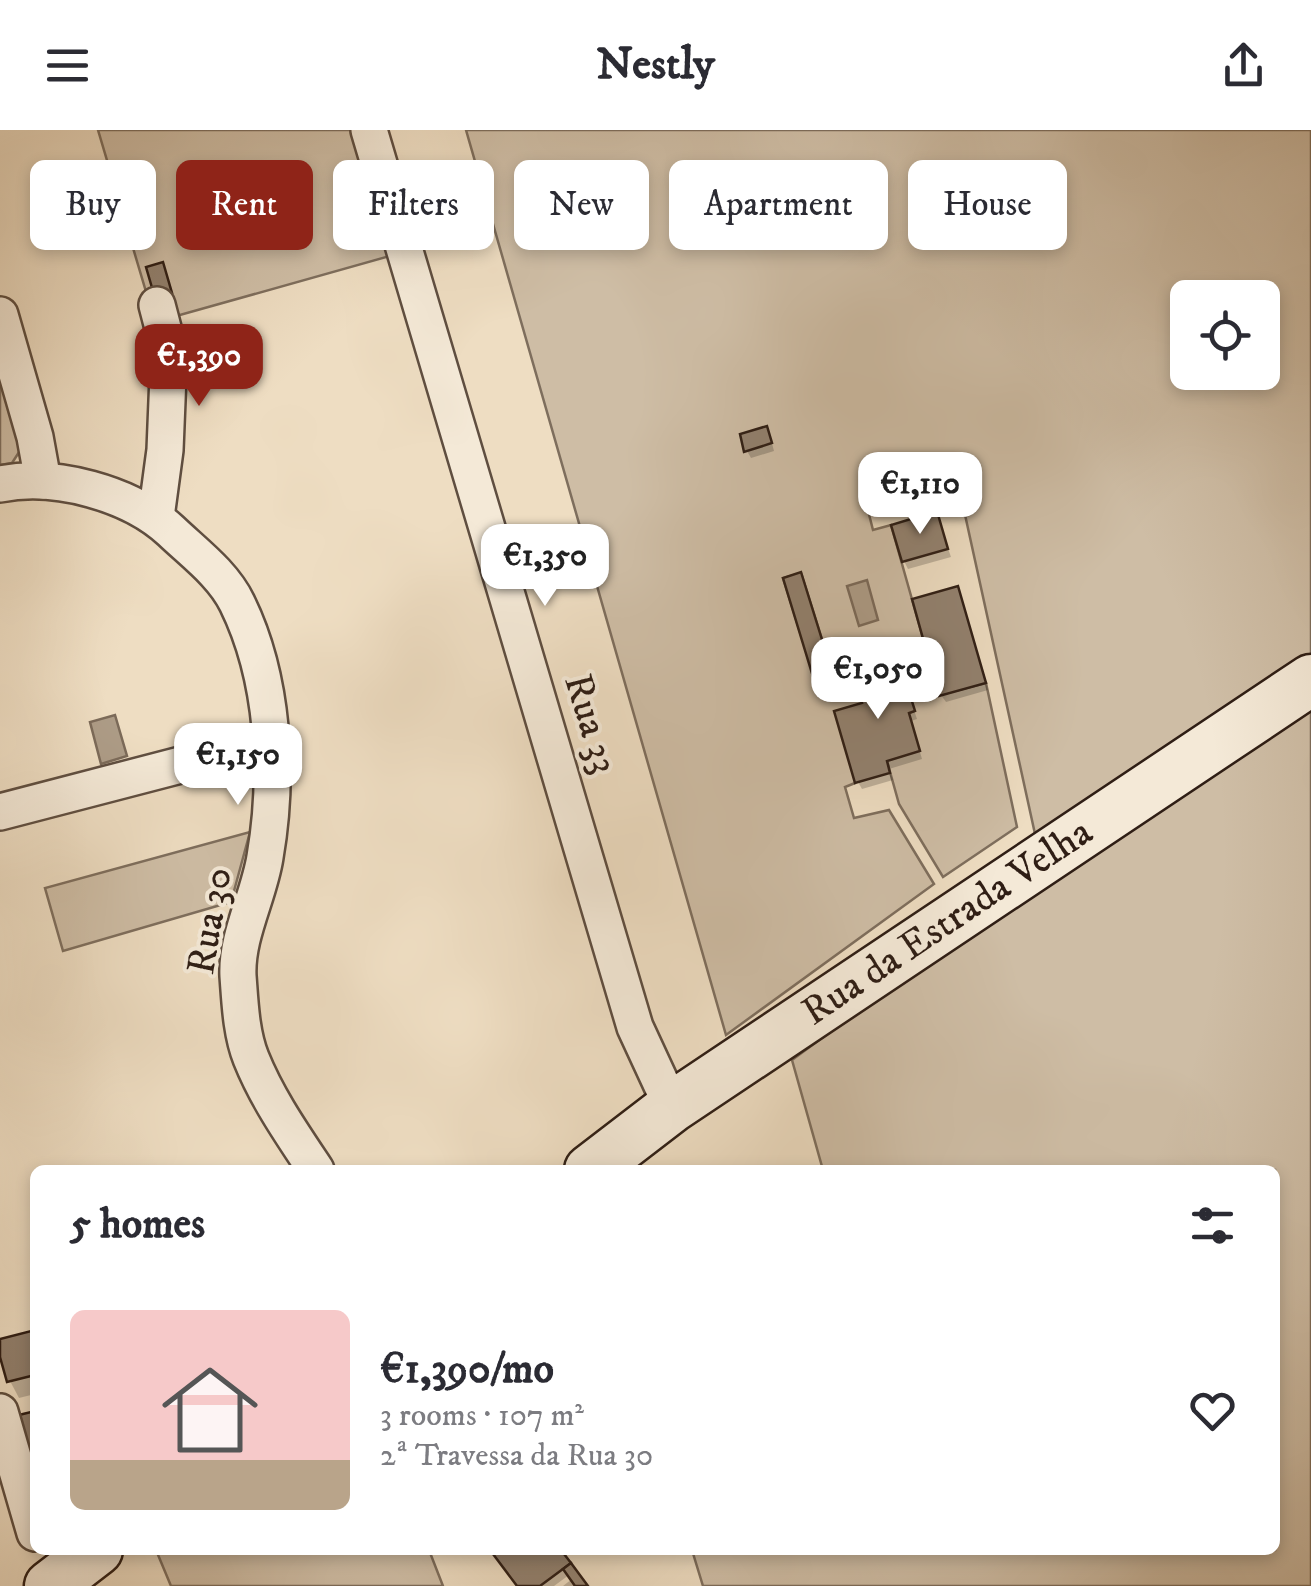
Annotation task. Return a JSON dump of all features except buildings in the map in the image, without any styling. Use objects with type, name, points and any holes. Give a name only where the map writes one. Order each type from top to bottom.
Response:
[{"type":"street","name":"Rua 33","points":[[369,130],[635,1027],[672,1107]]},
{"type":"street","points":[[156,518],[165,450],[169,350],[157,305]]},
{"type":"street","points":[[0,315],[35,438],[43,481]]},
{"type":"street","name":"Rua 30","points":[[0,484],[43,481],[127,502],[156,518],[214,570],[237,601],[258,660],[272,793],[265,859],[238,969],[242,1016],[250,1055],[266,1090],[313,1165]]},
{"type":"street","name":"Rua da Estrada Velha","points":[[597,1165],[672,1107],[1311,680]]},
{"type":"street","points":[[0,812],[269,742]]},
{"type":"street","points":[[0,1412],[30,1516]]},
{"type":"street","points":[[49,1573],[87,1555]]},
{"type":"shaded area","points":[[98,130],[353,130],[362,160],[333,160],[333,250],[388,250],[390,256],[155,322],[134,250],[156,250],[156,160],[107,160]]},
{"type":"shaded area","points":[[466,130],[1311,130],[1311,1586],[703,1586],[694,1555],[1280,1555],[1280,1165],[822,1165],[792,1060],[1044,875],[953,460],[862,487],[873,530],[891,525],[939,695],[986,683],[1017,827],[943,877],[899,804],[887,761],[909,713],[914,711],[900,661],[853,674],[862,703],[855,783],[845,787],[854,818],[889,810],[934,884],[726,1035],[494,227],[494,160],[475,160]],"holes":[[[801,573],[833,674],[815,680],[783,578]]]},
{"type":"shaded area","points":[[0,366],[23,446],[12,463],[0,465]]},
{"type":"shaded area","points":[[867,580],[878,620],[859,626],[847,586]]},
{"type":"shaded area","points":[[115,715],[127,756],[101,764],[90,722]]},
{"type":"shaded area","points":[[250,832],[231,902],[63,951],[45,888]]},
{"type":"shaded area","points":[[158,1555],[431,1555],[443,1586],[171,1586]]}]
